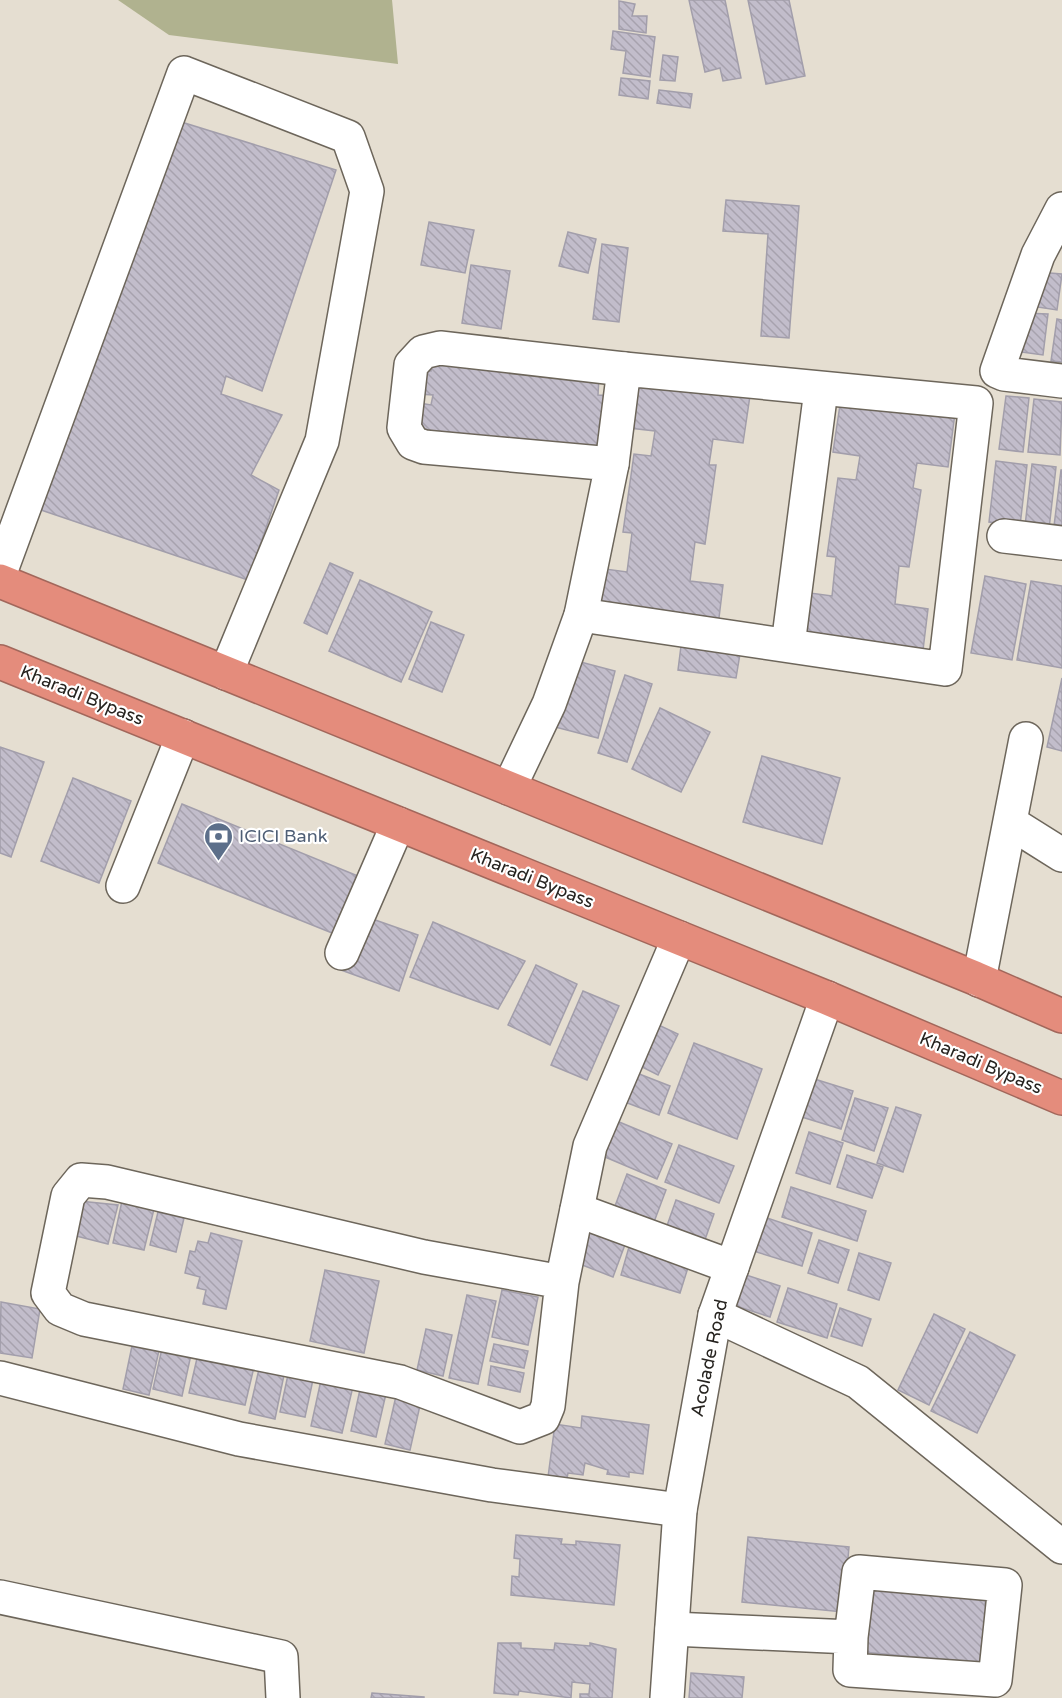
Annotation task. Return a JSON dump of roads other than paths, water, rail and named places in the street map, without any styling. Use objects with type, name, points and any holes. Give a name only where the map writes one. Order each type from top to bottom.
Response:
[{"type":"highway","points":[[0,581],[979,980],[1062,1016]]},
{"type":"highway","name":"Kharadi Bypass","points":[[0,662],[827,998],[1062,1098]]},
{"type":"street","points":[[0,573],[184,73],[348,136],[367,191],[322,441],[226,673]]},
{"type":"street","points":[[1062,209],[1050,256],[997,371],[1004,375],[1062,381]]},
{"type":"street","points":[[581,615],[945,669],[976,403],[821,390],[440,348],[423,352],[411,365],[404,428],[413,443],[424,447],[612,464]]},
{"type":"street","points":[[509,788],[549,704],[581,615],[612,464],[624,369]]},
{"type":"street","points":[[788,645],[821,390]]},
{"type":"street","points":[[1004,536],[1062,543]]},
{"type":"street","points":[[123,886],[183,736]]},
{"type":"street","points":[[979,980],[1026,739]]},
{"type":"street","points":[[1011,823],[1062,855]]},
{"type":"street","points":[[342,953],[398,824]]},
{"type":"street","points":[[562,1282],[424,1257],[107,1182],[81,1180],[68,1196],[48,1293],[60,1309],[84,1319],[399,1382],[520,1427],[543,1418],[548,1406],[562,1282],[590,1146],[680,939]]},
{"type":"street","name":"Acolade Road","points":[[667,1698],[680,1510],[715,1315],[827,998]]},
{"type":"street","points":[[577,1210],[732,1267]]},
{"type":"street","points":[[715,1315],[858,1382],[1062,1547]]},
{"type":"street","points":[[0,1378],[238,1439],[492,1485],[680,1510]]},
{"type":"street","points":[[859,1572],[1005,1585],[995,1680],[850,1670],[851,1637],[859,1572]]},
{"type":"street","points":[[0,1597],[282,1657],[283,1698]]},
{"type":"street","points":[[672,1629],[851,1637]]},
{"type":"place","name":"ICICI Bank","points":[[218,862]]}]
